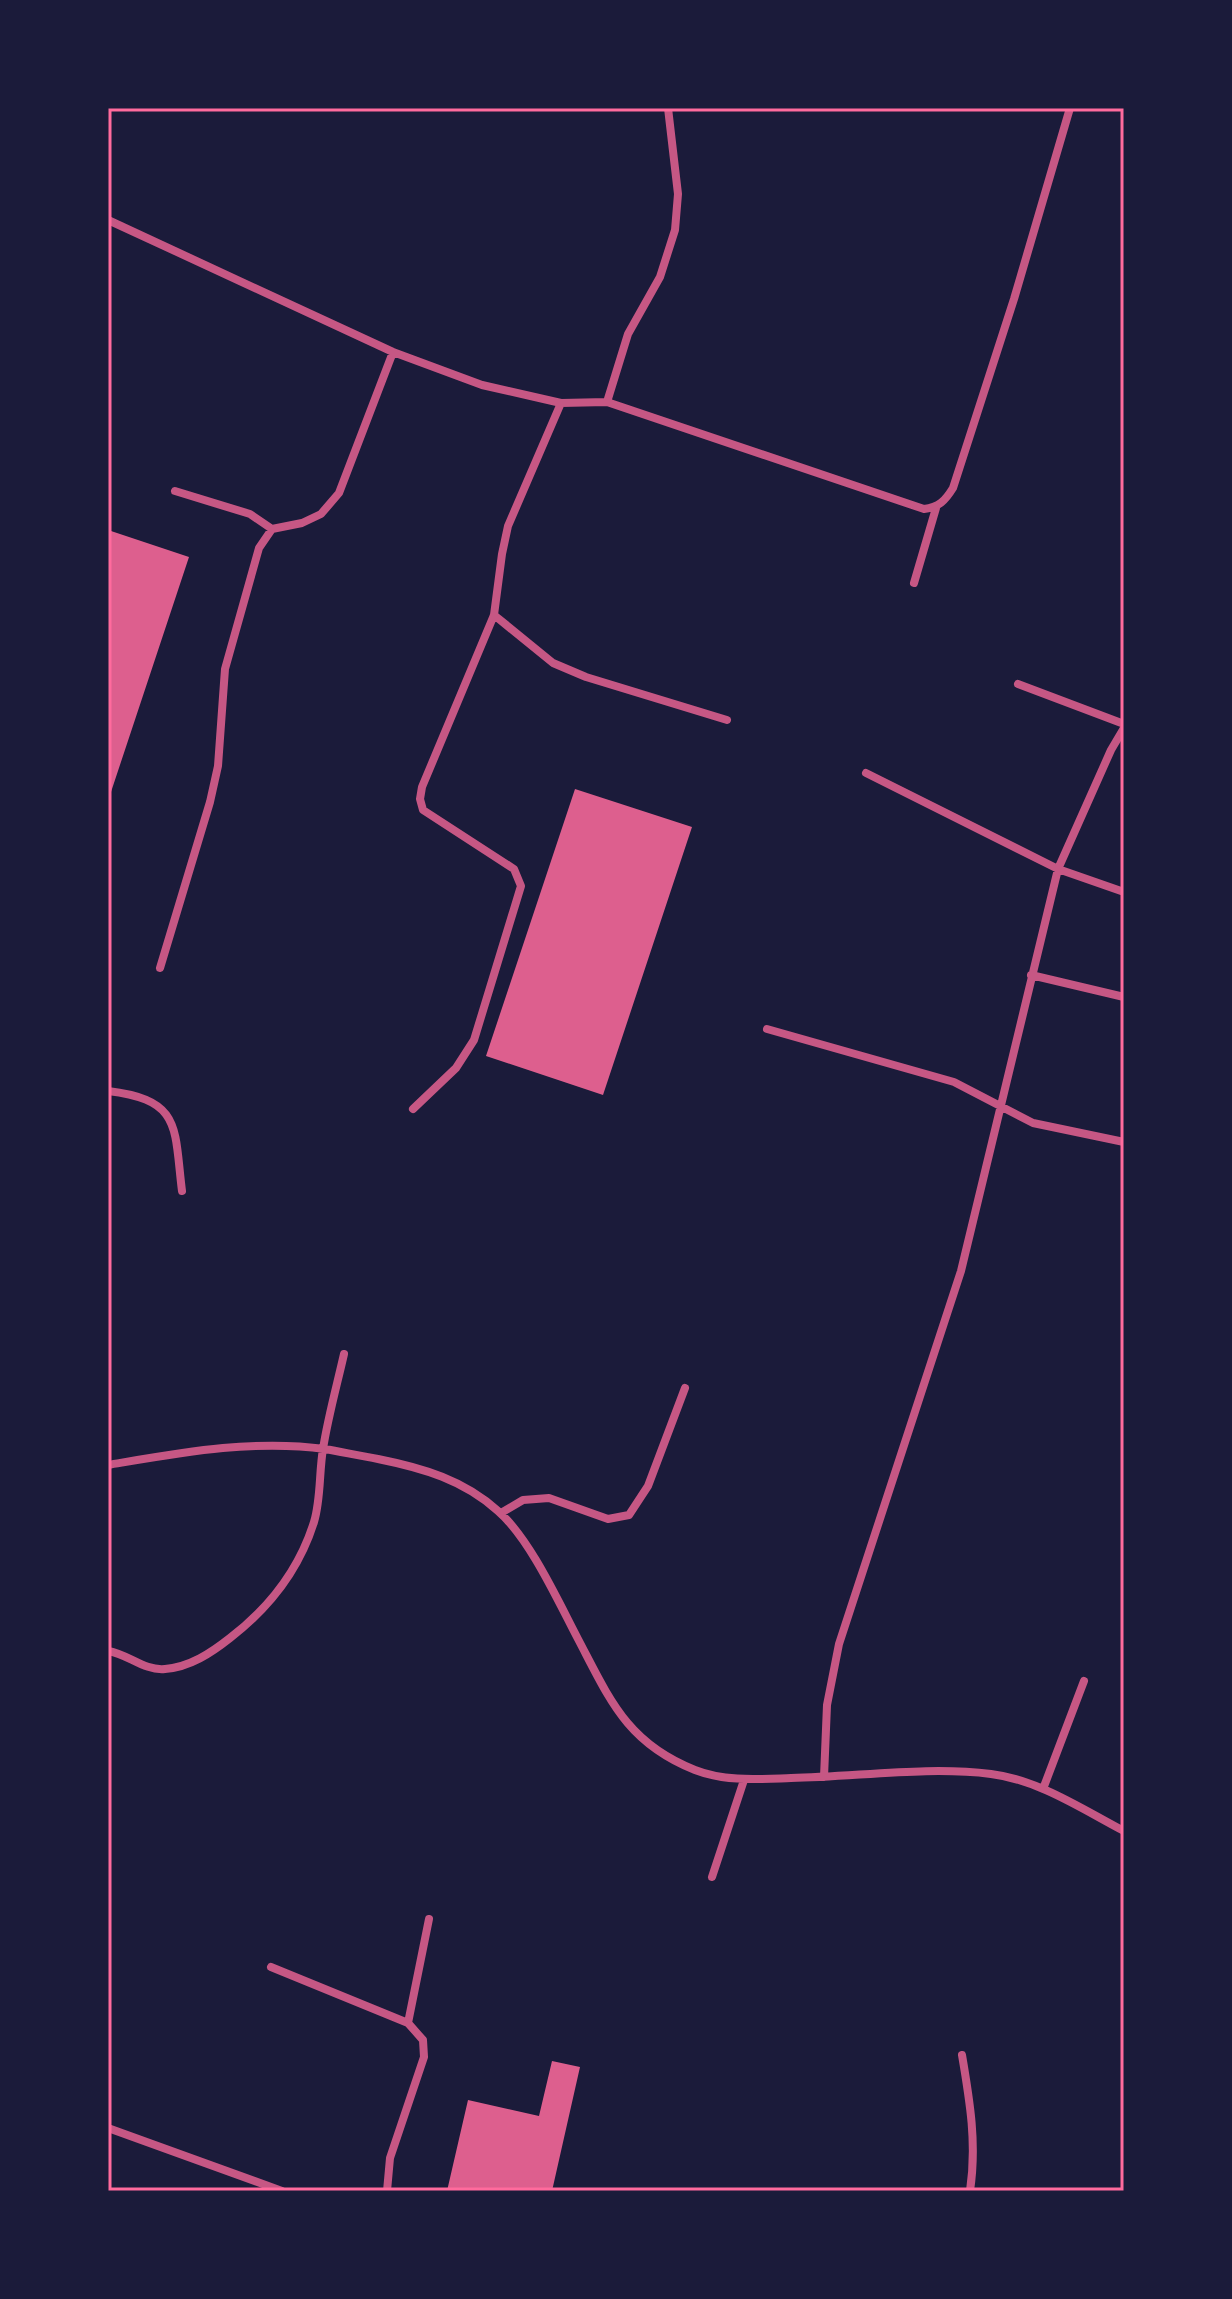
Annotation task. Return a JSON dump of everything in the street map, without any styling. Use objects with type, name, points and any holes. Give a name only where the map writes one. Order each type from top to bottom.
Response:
[{"type":"street","points":[[607,402],[628,334],[660,277],[675,230],[678,194],[668,108]]},
{"type":"street","points":[[108,220],[393,352],[482,385],[561,403],[607,402],[910,505],[936,508],[946,500],[953,488],[1014,299],[1070,108]]},
{"type":"street","points":[[160,968],[210,802],[218,766],[225,669],[259,548],[272,529],[302,523],[321,514],[339,493],[393,352]]},
{"type":"street","points":[[413,1109],[456,1068],[474,1040],[521,886],[514,869],[423,810],[420,799],[422,787],[494,615],[508,526],[561,403]]},
{"type":"street","points":[[175,491],[250,514],[272,529]]},
{"type":"street","points":[[914,583],[936,508]]},
{"type":"street","points":[[494,615],[553,663],[586,677],[727,720]]},
{"type":"street","points":[[824,1777],[827,1705],[839,1644],[961,1271],[1058,869],[1124,726],[1018,684]]},
{"type":"street","points":[[866,773],[1058,869],[1124,892]]},
{"type":"street","points":[[1031,975],[1124,997]]},
{"type":"street","points":[[767,1029],[954,1082],[1033,1123],[1124,1142]]},
{"type":"street","points":[[108,1091],[137,1095],[159,1104],[173,1122],[182,1191]]},
{"type":"street","points":[[108,1651],[162,1670],[186,1665],[213,1651],[258,1616],[292,1573],[315,1520],[323,1449],[344,1354]]},
{"type":"street","points":[[501,1513],[523,1500],[549,1498],[608,1519],[629,1515],[648,1486],[685,1388]]},
{"type":"street","points":[[108,1465],[194,1450],[247,1446],[323,1449],[420,1468],[470,1488],[501,1513],[537,1562],[612,1704],[640,1738],[668,1759],[701,1772],[744,1780],[938,1772],[993,1774],[1043,1789],[1124,1831]]},
{"type":"street","points":[[1043,1789],[1084,1681]]},
{"type":"street","points":[[712,1877],[744,1780]]},
{"type":"street","points":[[408,2023],[429,1919]]},
{"type":"street","points":[[271,1967],[408,2023],[423,2040],[424,2057],[390,2158],[387,2191]]},
{"type":"street","points":[[962,2055],[974,2122],[974,2167],[970,2191]]},
{"type":"street","points":[[108,2128],[282,2191]]},
{"type":"building","points":[[108,530],[189,557],[109,798],[108,798]]},
{"type":"building","points":[[575,789],[692,827],[603,1095],[486,1056]]},
{"type":"building","points":[[552,2061],[580,2067],[552,2191],[447,2191],[468,2100],[539,2116]]}]
